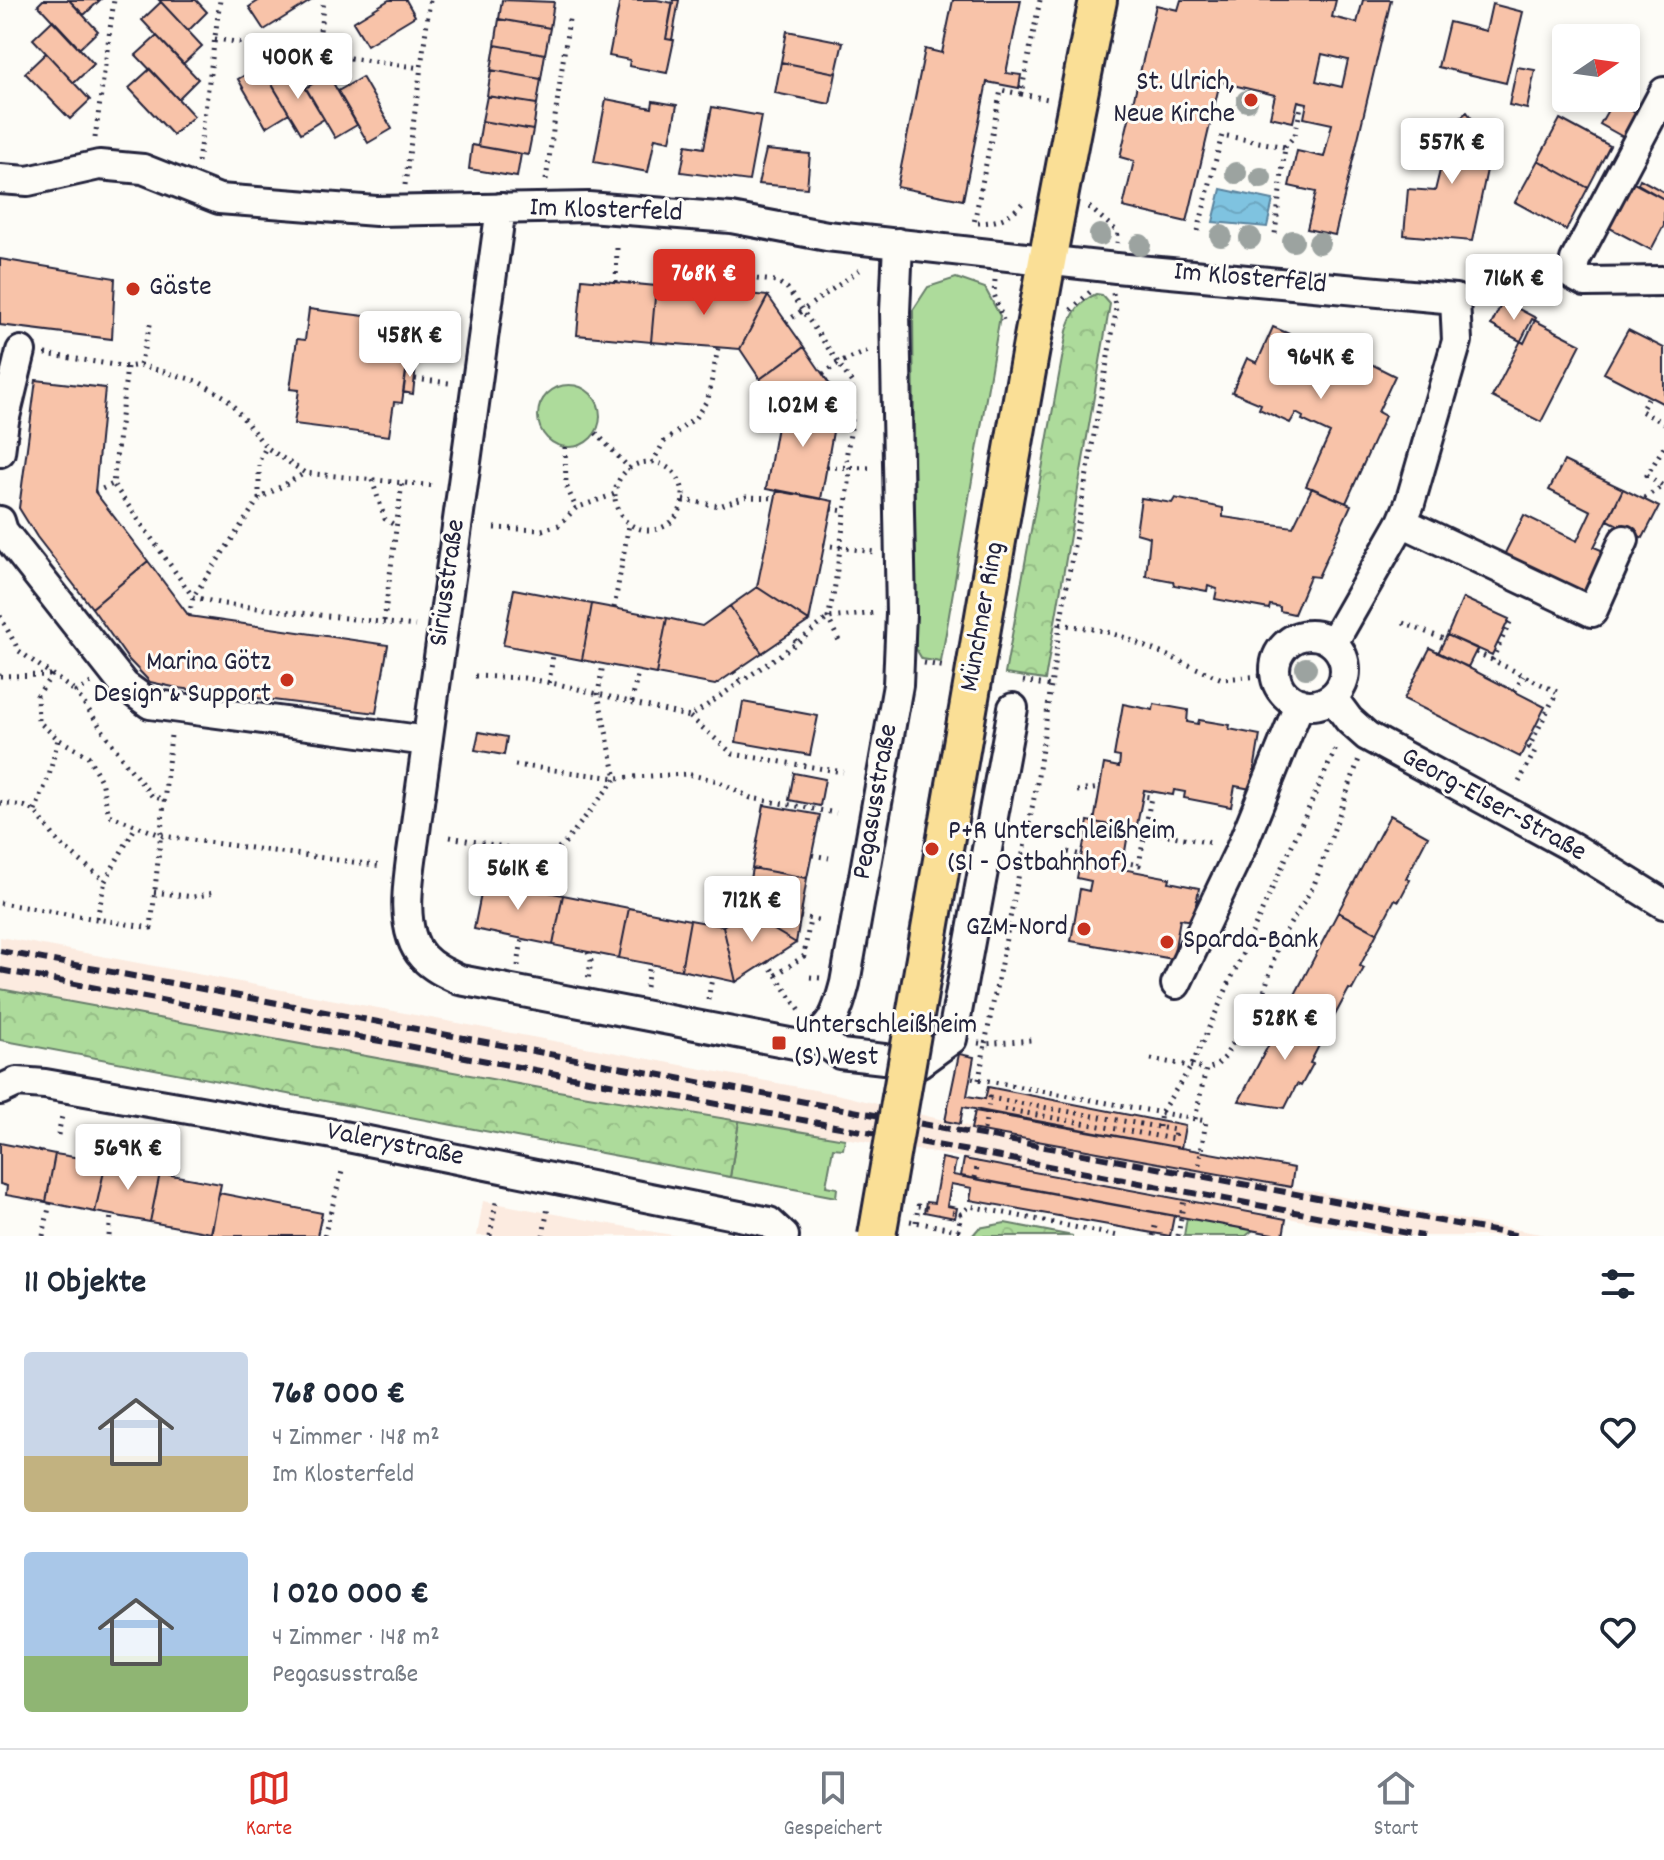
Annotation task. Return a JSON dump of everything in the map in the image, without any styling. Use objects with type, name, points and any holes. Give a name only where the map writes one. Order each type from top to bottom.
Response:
[{"type":"main road","name":"Münchner Ring","points":[[888,1228],[975,669],[1046,260],[1098,0]]},
{"type":"street","points":[[1664,92],[1575,260],[1572,275],[1585,282],[1664,281]]},
{"type":"street","name":"Im Klosterfeld","points":[[0,179],[28,181],[91,167],[143,169],[219,199],[402,210],[588,207],[731,218],[827,236],[1046,260],[1111,283],[1455,299]]},
{"type":"street","name":"Siriusstraße","points":[[501,208],[427,741],[406,915],[410,934],[422,956],[440,971],[460,980],[779,1043],[800,1045],[818,1037]]},
{"type":"street","name":"Pegasusstraße","points":[[818,1037],[836,1016],[845,983],[898,685],[901,613],[896,350],[898,243]]},
{"type":"street","points":[[1333,643],[1402,522],[1457,341],[1455,299]]},
{"type":"street","points":[[0,452],[21,351]]},
{"type":"street","points":[[0,521],[3,531],[111,670],[124,685],[150,704],[427,741]]},
{"type":"street","points":[[1402,522],[1592,612],[1624,540]]},
{"type":"street","points":[[1311,634],[1333,643],[1341,653],[1345,670],[1339,689],[1332,697],[1320,704],[1300,703],[1283,693],[1275,675],[1277,656],[1284,646],[1293,638],[1311,634]]},
{"type":"street","name":"Georg-Elser-Straße","points":[[1332,697],[1358,728],[1504,812],[1572,847],[1664,904]]},
{"type":"street","points":[[1176,984],[1241,848],[1300,703]]},
{"type":"street","points":[[818,1037],[840,1054],[919,1063],[952,1039],[1013,708]]},
{"type":"street","name":"Valerystraße","points":[[0,1090],[17,1082],[45,1084],[333,1134],[769,1222],[784,1236]]},
{"type":"path","points":[[91,167],[114,0]]},
{"type":"path","points":[[194,189],[220,0]]},
{"type":"path","points":[[317,54],[324,0]]},
{"type":"path","points":[[402,210],[430,0]]},
{"type":"path","points":[[1021,94],[1040,0]]},
{"type":"path","points":[[542,208],[569,19]]},
{"type":"path","points":[[215,39],[421,68]]},
{"type":"path","points":[[1029,196],[1005,219],[994,223],[974,223],[1001,90],[1049,99]]},
{"type":"path","points":[[1275,234],[1285,147],[1295,135],[1302,102]]},
{"type":"path","points":[[1198,231],[1222,135],[1285,147]]},
{"type":"path","points":[[1090,208],[1118,232]]},
{"type":"path","points":[[724,292],[731,218]]},
{"type":"path","points":[[786,322],[898,243]]},
{"type":"path","points":[[616,282],[617,248]]},
{"type":"path","points":[[688,288],[690,254]]},
{"type":"path","points":[[1455,299],[1488,278],[1552,284],[1572,275]]},
{"type":"path","points":[[725,276],[776,281],[787,288],[852,383],[852,422],[846,458],[850,468],[841,547],[828,618],[840,643]]},
{"type":"path","points":[[979,1080],[1037,783],[1060,624],[1116,312],[1111,283]]},
{"type":"path","points":[[1067,320],[1071,310],[1094,290]]},
{"type":"path","points":[[994,294],[1003,319]]},
{"type":"path","points":[[411,364],[424,318],[431,315],[457,318]]},
{"type":"path","points":[[140,365],[151,321]]},
{"type":"path","points":[[652,463],[664,442],[695,418],[708,399],[718,348]]},
{"type":"path","points":[[823,374],[866,350],[896,350]]},
{"type":"path","points":[[21,351],[127,367],[140,365],[197,381],[227,398],[266,447],[305,473],[432,486]]},
{"type":"path","points":[[127,367],[113,484],[193,597],[223,604],[415,626]]},
{"type":"path","points":[[415,379],[449,383]]},
{"type":"path","points":[[1648,398],[1641,411],[1664,423]]},
{"type":"path","points":[[596,433],[630,469]]},
{"type":"path","points":[[259,499],[259,461],[266,447]]},
{"type":"path","points":[[565,447],[566,485],[576,508]]},
{"type":"path","points":[[1644,498],[1663,486],[1647,475],[1664,447]]},
{"type":"path","points":[[652,463],[672,471],[683,489],[683,500],[680,511],[664,528],[652,531],[629,524],[621,516],[615,494],[617,484],[630,469],[652,463]]},
{"type":"path","points":[[827,467],[898,468]]},
{"type":"path","points":[[189,616],[193,597],[259,499],[305,473]]},
{"type":"path","points":[[372,480],[385,519],[396,526]]},
{"type":"path","points":[[384,621],[402,483]]},
{"type":"path","points":[[95,492],[113,484]]},
{"type":"path","points":[[494,528],[542,530],[559,525],[576,508],[615,494]]},
{"type":"path","points":[[683,500],[719,506],[746,497],[775,498]]},
{"type":"path","points":[[831,509],[845,511]]},
{"type":"path","points":[[614,608],[629,524]]},
{"type":"path","points":[[823,545],[864,552],[900,553]]},
{"type":"path","points":[[690,717],[742,683],[828,618],[870,612],[901,613]]},
{"type":"path","points":[[0,616],[19,651],[76,692],[152,796],[165,800]]},
{"type":"path","points":[[1492,660],[1511,620]]},
{"type":"path","points":[[1403,623],[1444,639]]},
{"type":"path","points":[[1060,624],[1126,638],[1222,679],[1275,675]]},
{"type":"path","points":[[790,633],[797,643]]},
{"type":"path","points":[[1476,652],[1557,692],[1529,747],[1535,751],[1504,812]]},
{"type":"path","points":[[549,683],[553,655]]},
{"type":"path","points":[[603,664],[598,694],[616,778]]},
{"type":"path","points":[[76,692],[111,670]]},
{"type":"path","points":[[632,702],[638,671]]},
{"type":"path","points":[[734,672],[742,683]]},
{"type":"path","points":[[0,676],[52,675]]},
{"type":"path","points":[[52,675],[37,696],[38,721],[58,739],[88,756],[101,781],[109,815],[163,836],[382,866]]},
{"type":"path","points":[[475,676],[524,678],[690,717],[733,754],[843,772]]},
{"type":"path","points":[[1515,691],[1523,676]]},
{"type":"path","points":[[0,903],[151,928],[175,709]]},
{"type":"path","points":[[1159,1127],[1161,1112],[1191,1067],[1358,728]]},
{"type":"path","points":[[1151,1059],[1206,1069],[1216,1066],[1262,999],[1279,942],[1314,885],[1358,728]]},
{"type":"path","points":[[35,811],[49,776],[58,739]]},
{"type":"path","points":[[515,765],[616,778],[687,774],[718,781],[751,798],[836,813]]},
{"type":"path","points":[[450,837],[548,855],[564,844],[616,778]]},
{"type":"path","points":[[1077,791],[1100,788]]},
{"type":"path","points":[[1123,862],[1139,865],[1151,797],[1143,796]]},
{"type":"path","points":[[0,803],[24,806],[35,811],[60,844],[105,881]]},
{"type":"path","points":[[97,918],[105,881],[136,826]]},
{"type":"path","points":[[1144,831],[1241,848]]},
{"type":"path","points":[[1068,852],[1081,855]]},
{"type":"path","points":[[812,855],[829,858]]},
{"type":"path","points":[[154,892],[193,897],[214,893]]},
{"type":"path","points":[[800,917],[818,920]]},
{"type":"path","points":[[776,975],[804,956],[810,919]]},
{"type":"path","points":[[767,962],[784,985]]},
{"type":"path","points":[[968,1042],[985,1044],[1031,1040]]},
{"type":"path","points":[[1195,1119],[1206,1069]]},
{"type":"path","points":[[972,1078],[1206,1121],[1198,1170]]},
{"type":"path","points":[[984,1130],[990,1098],[1175,1130],[1174,1139],[1003,1109]]},
{"type":"path","points":[[58,1135],[62,1116]]},
{"type":"path","points":[[124,1145],[127,1128]]},
{"type":"path","points":[[975,1178],[978,1161]]},
{"type":"path","points":[[324,1236],[343,1168]]},
{"type":"path","points":[[490,1236],[497,1197]]},
{"type":"path","points":[[1178,1236],[1184,1199]]},
{"type":"path","points":[[43,1236],[50,1203]]},
{"type":"path","points":[[916,1222],[918,1206],[928,1208]]},
{"type":"path","points":[[888,1228],[916,1222],[958,1230],[961,1214],[970,1206],[1114,1236]]},
{"type":"path","points":[[543,1236],[548,1207]]},
{"type":"path","points":[[952,1212],[961,1214]]},
{"type":"path","points":[[109,1236],[111,1215]]},
{"type":"path","points":[[1153,1236],[1155,1226]]},
{"type":"path","points":[[178,1236],[180,1227]]},
{"type":"shaded area","points":[[0,937],[841,1095],[984,1130],[1551,1236],[1384,1236],[965,1158],[546,1089],[0,989]]},
{"type":"shaded area","points":[[483,1201],[677,1236],[477,1236]]},
{"type":"green space","points":[[956,278],[985,288],[1000,316],[941,662],[922,659],[916,649],[913,310],[928,287]]},
{"type":"green space","points":[[1096,294],[1102,295],[1110,304],[1045,680],[1005,674],[1067,331],[1077,309]]},
{"type":"green space","points":[[563,385],[575,385],[591,394],[598,404],[598,428],[591,438],[575,447],[563,447],[543,433],[538,422],[538,410],[552,390]]},
{"type":"green space","points":[[0,989],[546,1089],[739,1121],[730,1177],[0,1040]]},
{"type":"green space","points":[[739,1121],[845,1139],[843,1149],[833,1148],[826,1186],[837,1188],[836,1197],[730,1177]]},
{"type":"green space","points":[[1187,1217],[1254,1229],[1246,1236],[1184,1236]]},
{"type":"green space","points":[[1005,1223],[1073,1236],[972,1236],[979,1228]]},
{"type":"water","points":[[1221,189],[1273,200],[1267,227],[1213,222]]},
{"type":"building","points":[[43,0],[69,0],[98,31],[79,49],[38,5]]},
{"type":"building","points":[[69,0],[100,0],[84,15]]},
{"type":"building","points":[[159,0],[196,0],[207,12],[188,31]]},
{"type":"building","points":[[260,0],[312,0],[264,30],[249,7]]},
{"type":"building","points":[[389,0],[406,0],[415,16],[367,45],[353,22]]},
{"type":"building","points":[[502,0],[554,2],[550,28],[499,19]]},
{"type":"building","points":[[620,0],[673,3],[666,39],[674,40],[667,73],[629,66],[630,60],[609,56]]},
{"type":"building","points":[[673,0],[679,0],[672,40],[666,39]]},
{"type":"building","points":[[953,0],[1021,0],[1006,73],[1021,75],[1019,88],[987,82],[963,200],[897,187],[925,49],[942,53]]},
{"type":"building","name":"St. Ulrich, Neue Kirche","points":[[1181,0],[1336,0],[1332,17],[1357,23],[1363,0],[1391,0],[1335,235],[1307,229],[1316,192],[1289,186],[1297,151],[1324,157],[1332,124],[1304,118],[1307,103],[1298,101],[1293,122],[1270,117],[1275,95],[1220,82],[1187,222],[1123,207],[1134,161],[1120,157],[1156,5],[1178,10]],"holes":[[[1322,54],[1348,60],[1342,87],[1316,81]]]},
{"type":"building","points":[[161,2],[202,46],[183,64],[142,20]]},
{"type":"building","points":[[1492,4],[1523,12],[1506,83],[1438,67],[1449,22],[1486,31]]},
{"type":"building","points":[[499,19],[550,28],[545,54],[495,45]]},
{"type":"building","points":[[53,20],[94,64],[74,83],[33,39]]},
{"type":"building","points":[[787,31],[843,42],[836,73],[781,62]]},
{"type":"building","points":[[157,36],[198,79],[178,99],[136,55]]},
{"type":"building","points":[[495,45],[545,54],[541,79],[491,70]]},
{"type":"building","points":[[46,53],[90,100],[70,119],[25,73]]},
{"type":"building","points":[[781,62],[836,73],[830,104],[775,93]]},
{"type":"building","points":[[261,66],[289,113],[266,127],[238,79]]},
{"type":"building","points":[[1517,67],[1535,70],[1527,109],[1509,105]]},
{"type":"building","points":[[150,69],[194,116],[173,135],[129,88]]},
{"type":"building","points":[[294,69],[324,119],[301,133],[271,83]]},
{"type":"building","points":[[491,70],[541,79],[537,104],[487,96]]},
{"type":"building","points":[[328,74],[357,125],[335,138],[306,88]]},
{"type":"building","points":[[362,77],[392,129],[368,143],[338,91]]},
{"type":"building","points":[[487,96],[537,104],[533,130],[482,121]]},
{"type":"building","points":[[606,99],[652,108],[653,101],[677,105],[670,141],[655,138],[648,172],[594,162]]},
{"type":"building","points":[[712,107],[761,116],[749,181],[681,172],[686,145],[704,148]]},
{"type":"building","points":[[1467,112],[1492,146],[1472,241],[1404,235],[1408,189],[1435,191],[1443,158],[1430,142]]},
{"type":"building","points":[[1607,112],[1638,114],[1625,138],[1600,124]]},
{"type":"building","points":[[1560,119],[1610,146],[1588,188],[1538,160]]},
{"type":"building","points":[[482,121],[533,130],[528,155],[478,146]]},
{"type":"building","points":[[472,145],[521,154],[517,177],[469,169]]},
{"type":"building","points":[[766,150],[810,154],[807,188],[758,184]]},
{"type":"building","points":[[1538,160],[1588,188],[1566,230],[1515,202]]},
{"type":"building","points":[[1640,179],[1664,192],[1664,199],[1638,184]]},
{"type":"building","points":[[1630,181],[1664,199],[1664,225],[1651,250],[1606,226]]},
{"type":"building","points":[[0,259],[115,278],[112,339],[0,325]]},
{"type":"building","points":[[582,279],[656,286],[651,342],[577,335]]},
{"type":"building","points":[[656,286],[768,296],[740,349],[651,342]]},
{"type":"building","points":[[768,296],[804,347],[760,379],[740,349]]},
{"type":"building","points":[[1503,301],[1536,318],[1524,343],[1491,325]]},
{"type":"building","points":[[309,309],[404,321],[400,351],[409,352],[402,403],[394,402],[389,436],[294,424],[299,390],[290,389],[297,339],[305,340]]},
{"type":"building","points":[[1532,319],[1581,344],[1541,422],[1492,397]]},
{"type":"building","points":[[1273,327],[1303,340],[1304,336],[1319,342],[1323,336],[1368,358],[1367,362],[1395,376],[1378,412],[1385,416],[1346,503],[1306,486],[1330,433],[1302,420],[1303,417],[1296,413],[1290,423],[1259,409],[1261,404],[1232,392],[1247,358],[1257,363]]},
{"type":"building","points":[[1628,330],[1664,348],[1664,404],[1604,373]]},
{"type":"building","points":[[804,347],[839,398],[780,409],[760,379]]},
{"type":"building","points":[[407,364],[416,365],[413,394],[403,392]]},
{"type":"building","points":[[36,380],[105,388],[95,492],[148,561],[92,608],[37,537],[19,508]]},
{"type":"building","points":[[839,398],[821,499],[766,489],[780,409]]},
{"type":"building","points":[[1564,461],[1623,489],[1594,547],[1606,552],[1584,597],[1503,557],[1524,515],[1577,541],[1591,511],[1549,490]]},
{"type":"building","points":[[1312,488],[1351,505],[1318,577],[1310,576],[1294,614],[1270,605],[1269,609],[1215,599],[1217,589],[1208,586],[1207,591],[1146,576],[1150,537],[1136,533],[1141,498],[1172,503],[1175,498],[1223,508],[1223,517],[1293,527]]},
{"type":"building","points":[[1623,489],[1659,507],[1643,538],[1608,520]]},
{"type":"building","points":[[777,490],[833,501],[809,621],[757,587]]},
{"type":"building","points":[[148,561],[189,616],[388,645],[376,713],[150,682],[128,659],[92,608]]},
{"type":"building","points":[[757,587],[809,621],[762,653],[730,606]]},
{"type":"building","points":[[514,589],[592,604],[582,660],[503,645]]},
{"type":"building","points":[[1463,598],[1509,619],[1492,655],[1447,635]]},
{"type":"building","points":[[592,604],[667,618],[656,674],[582,660]]},
{"type":"building","points":[[730,606],[762,653],[715,685],[656,674],[667,618],[702,626]]},
{"type":"building","points":[[1447,635],[1477,649],[1468,667],[1438,653]]},
{"type":"building","points":[[1430,648],[1545,707],[1520,757],[1404,699]]},
{"type":"building","points":[[743,702],[818,716],[810,755],[736,742]]},
{"type":"building","points":[[1123,704],[1153,710],[1154,704],[1188,710],[1187,722],[1198,724],[1199,720],[1230,725],[1229,729],[1260,735],[1251,789],[1235,786],[1231,807],[1184,798],[1185,792],[1174,790],[1173,795],[1144,790],[1136,830],[1094,822],[1104,764],[1119,767],[1120,757],[1114,756]]},
{"type":"building","points":[[479,732],[507,737],[504,755],[475,750]]},
{"type":"building","points":[[794,773],[825,779],[820,806],[789,800]]},
{"type":"building","points":[[764,805],[820,815],[807,878],[752,868]]},
{"type":"building","points":[[1390,815],[1428,836],[1406,878],[1410,880],[1399,901],[1395,899],[1377,933],[1338,912]]},
{"type":"building","points":[[1088,821],[1129,828],[1122,869],[1170,878],[1169,882],[1199,888],[1193,921],[1180,919],[1173,959],[1071,941],[1080,889],[1089,891],[1091,881],[1077,878]]},
{"type":"building","points":[[752,868],[807,878],[796,943],[744,912]]},
{"type":"building","points":[[484,879],[563,895],[553,945],[474,929]]},
{"type":"building","points":[[563,895],[629,908],[619,958],[553,945]]},
{"type":"building","points":[[629,908],[690,920],[681,970],[619,958]]},
{"type":"building","points":[[744,912],[796,943],[736,982],[723,926]]},
{"type":"building","points":[[1338,912],[1377,933],[1360,966],[1364,968],[1327,1030],[1288,1008]]},
{"type":"building","points":[[690,920],[723,926],[736,982],[681,970]]},
{"type":"building","points":[[1288,1008],[1327,1030],[1310,1063],[1313,1064],[1301,1086],[1297,1084],[1285,1108],[1239,1101]]},
{"type":"building","points":[[959,1054],[974,1057],[967,1096],[985,1099],[988,1087],[1185,1126],[1181,1148],[963,1107],[960,1124],[945,1121]]},
{"type":"building","points":[[975,1111],[1294,1168],[1291,1187],[971,1129]]},
{"type":"building","points":[[0,1143],[55,1154],[46,1202],[6,1195],[7,1186],[0,1184]]},
{"type":"building","points":[[55,1154],[106,1162],[95,1212],[46,1202]]},
{"type":"building","points":[[942,1158],[956,1161],[953,1175],[1174,1216],[1170,1236],[970,1200],[972,1188],[951,1184],[947,1206],[957,1208],[955,1218],[924,1212],[926,1202],[934,1203]]},
{"type":"building","points":[[964,1159],[1286,1219],[1283,1236],[961,1176]]},
{"type":"building","points":[[106,1162],[160,1173],[150,1222],[95,1212]]},
{"type":"building","points":[[160,1173],[221,1184],[211,1233],[150,1222]]},
{"type":"building","points":[[219,1193],[322,1213],[317,1236],[211,1236]]},
{"type":"railway","points":[[0,951],[1520,1236]]},
{"type":"railway","points":[[0,970],[1423,1236]]},
{"type":"place","name":"St. Ulrich, Neue Kirche","points":[[1251,100]]},
{"type":"place","name":"Gäste","points":[[133,289]]},
{"type":"place","name":"Marina Götz Design & Support","points":[[287,680]]},
{"type":"place","name":"P+R Unterschleißheim (S1 - Ostbahnhof)","points":[[932,849]]},
{"type":"place","name":"GZM-Nord","points":[[1084,929]]},
{"type":"place","name":"Sparda-Bank","points":[[1167,942]]},
{"type":"place","name":"Unterschleißheim (S) West","points":[[779,1043]]}]
